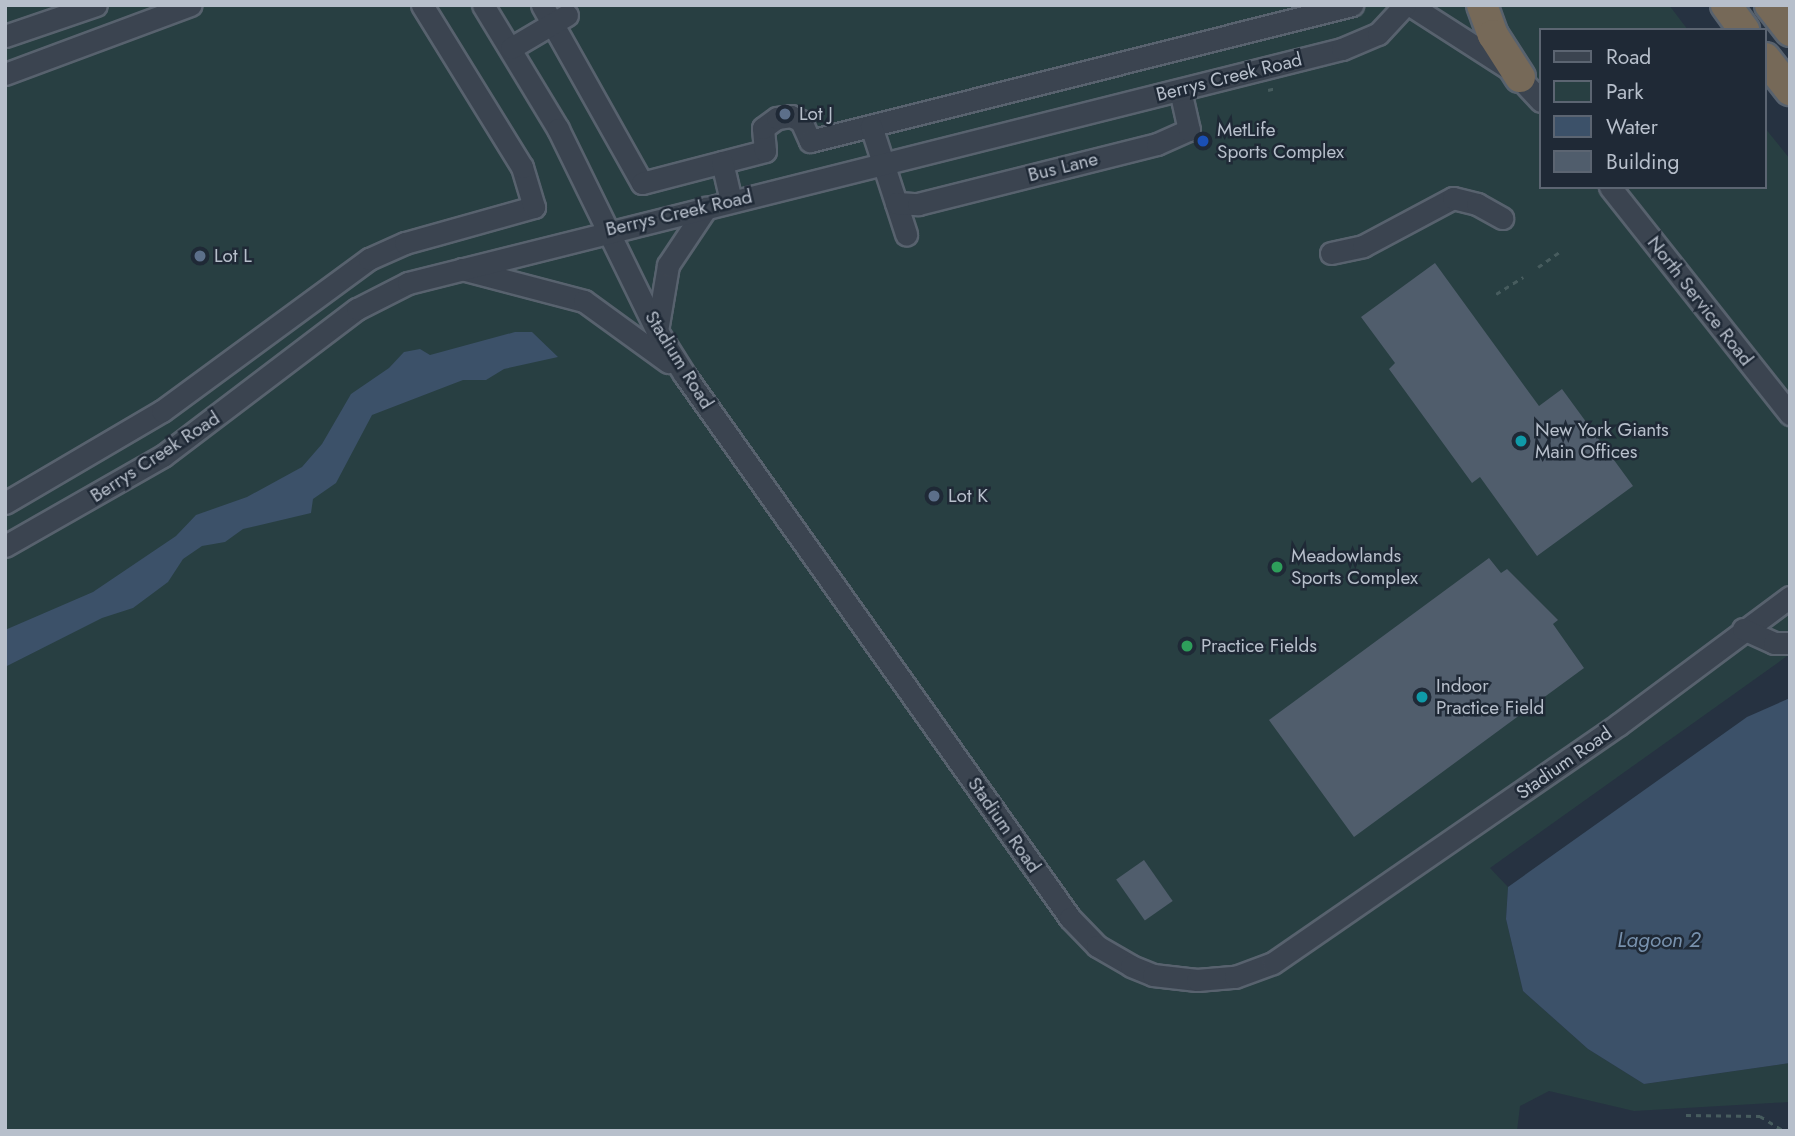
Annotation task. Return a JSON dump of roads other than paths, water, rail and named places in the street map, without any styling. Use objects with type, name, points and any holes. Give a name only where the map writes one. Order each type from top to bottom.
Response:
[{"type":"highway","points":[[1482,5],[1493,35],[1520,77]]},
{"type":"highway","points":[[1726,5],[1743,28]]},
{"type":"highway","points":[[1770,5],[1790,31]]},
{"type":"highway","points":[[1767,61],[1790,90]]},
{"type":"street","points":[[5,36],[96,5]]},
{"type":"street","points":[[5,74],[191,5]]},
{"type":"street","points":[[12,542],[6,503],[146,422],[301,306],[369,259],[534,207],[522,167],[422,5]]},
{"type":"street","name":"Stadium Road","points":[[483,5],[511,48],[608,229],[657,331],[684,374],[1070,918],[1107,953],[1153,975],[1223,979],[1284,956],[1618,725],[1789,596]]},
{"type":"street","points":[[511,48],[554,14],[642,183],[765,151],[763,128],[777,118],[791,116],[801,121],[810,141],[1352,5]]},
{"type":"street","points":[[1407,5],[1520,77],[1540,101]]},
{"type":"street","name":"Berrys Creek Road","points":[[12,542],[163,456],[386,291],[457,268],[608,229],[706,208],[1318,55],[1369,39],[1407,5]]},
{"type":"street","points":[[1308,18],[1318,55]]},
{"type":"street","points":[[1158,55],[1174,91]]},
{"type":"street","name":"Bus Lane","points":[[896,203],[918,204],[1157,144],[1189,130],[1174,91]]},
{"type":"street","points":[[871,126],[906,234]]},
{"type":"street","points":[[722,162],[731,201]]},
{"type":"street","name":"North Service Road","points":[[1612,189],[1790,414]]},
{"type":"street","points":[[1331,253],[1363,247],[1453,198],[1477,204],[1502,218]]},
{"type":"street","points":[[657,331],[668,265],[706,208]]},
{"type":"street","points":[[445,233],[457,268],[584,301],[624,326],[684,374]]},
{"type":"street","points":[[369,259],[386,291]]},
{"type":"street","points":[[301,306],[321,337]]},
{"type":"street","points":[[236,357],[252,392]]},
{"type":"street","points":[[146,422],[163,456]]},
{"type":"street","points":[[1743,629],[1774,643],[1790,643]]},
{"type":"water","points":[[515,332],[532,332],[558,357],[504,369],[486,380],[463,380],[372,415],[336,483],[313,499],[311,513],[243,529],[225,542],[202,546],[183,559],[168,582],[133,608],[102,618],[5,667],[5,630],[93,592],[176,536],[196,515],[247,497],[302,467],[322,444],[351,394],[389,368],[404,352],[420,349],[430,355]]},
{"type":"water","name":"Lagoon 2","points":[[1790,698],[1790,1063],[1644,1084],[1588,1049],[1523,991],[1506,919],[1508,887],[1747,717]]},
{"type":"place","name":"Lot J","points":[[785,114]]},
{"type":"place","name":"MetLife Sports Complex","points":[[1203,141]]},
{"type":"place","name":"Lot L","points":[[200,256]]},
{"type":"place","name":"New York Giants Main Offices","points":[[1521,441]]},
{"type":"place","name":"Lot K","points":[[934,496]]},
{"type":"place","name":"Meadowlands Sports Complex","points":[[1277,567]]},
{"type":"place","name":"Practice Fields","points":[[1187,646]]},
{"type":"place","name":"Indoor Practice Field","points":[[1422,697]]}]
